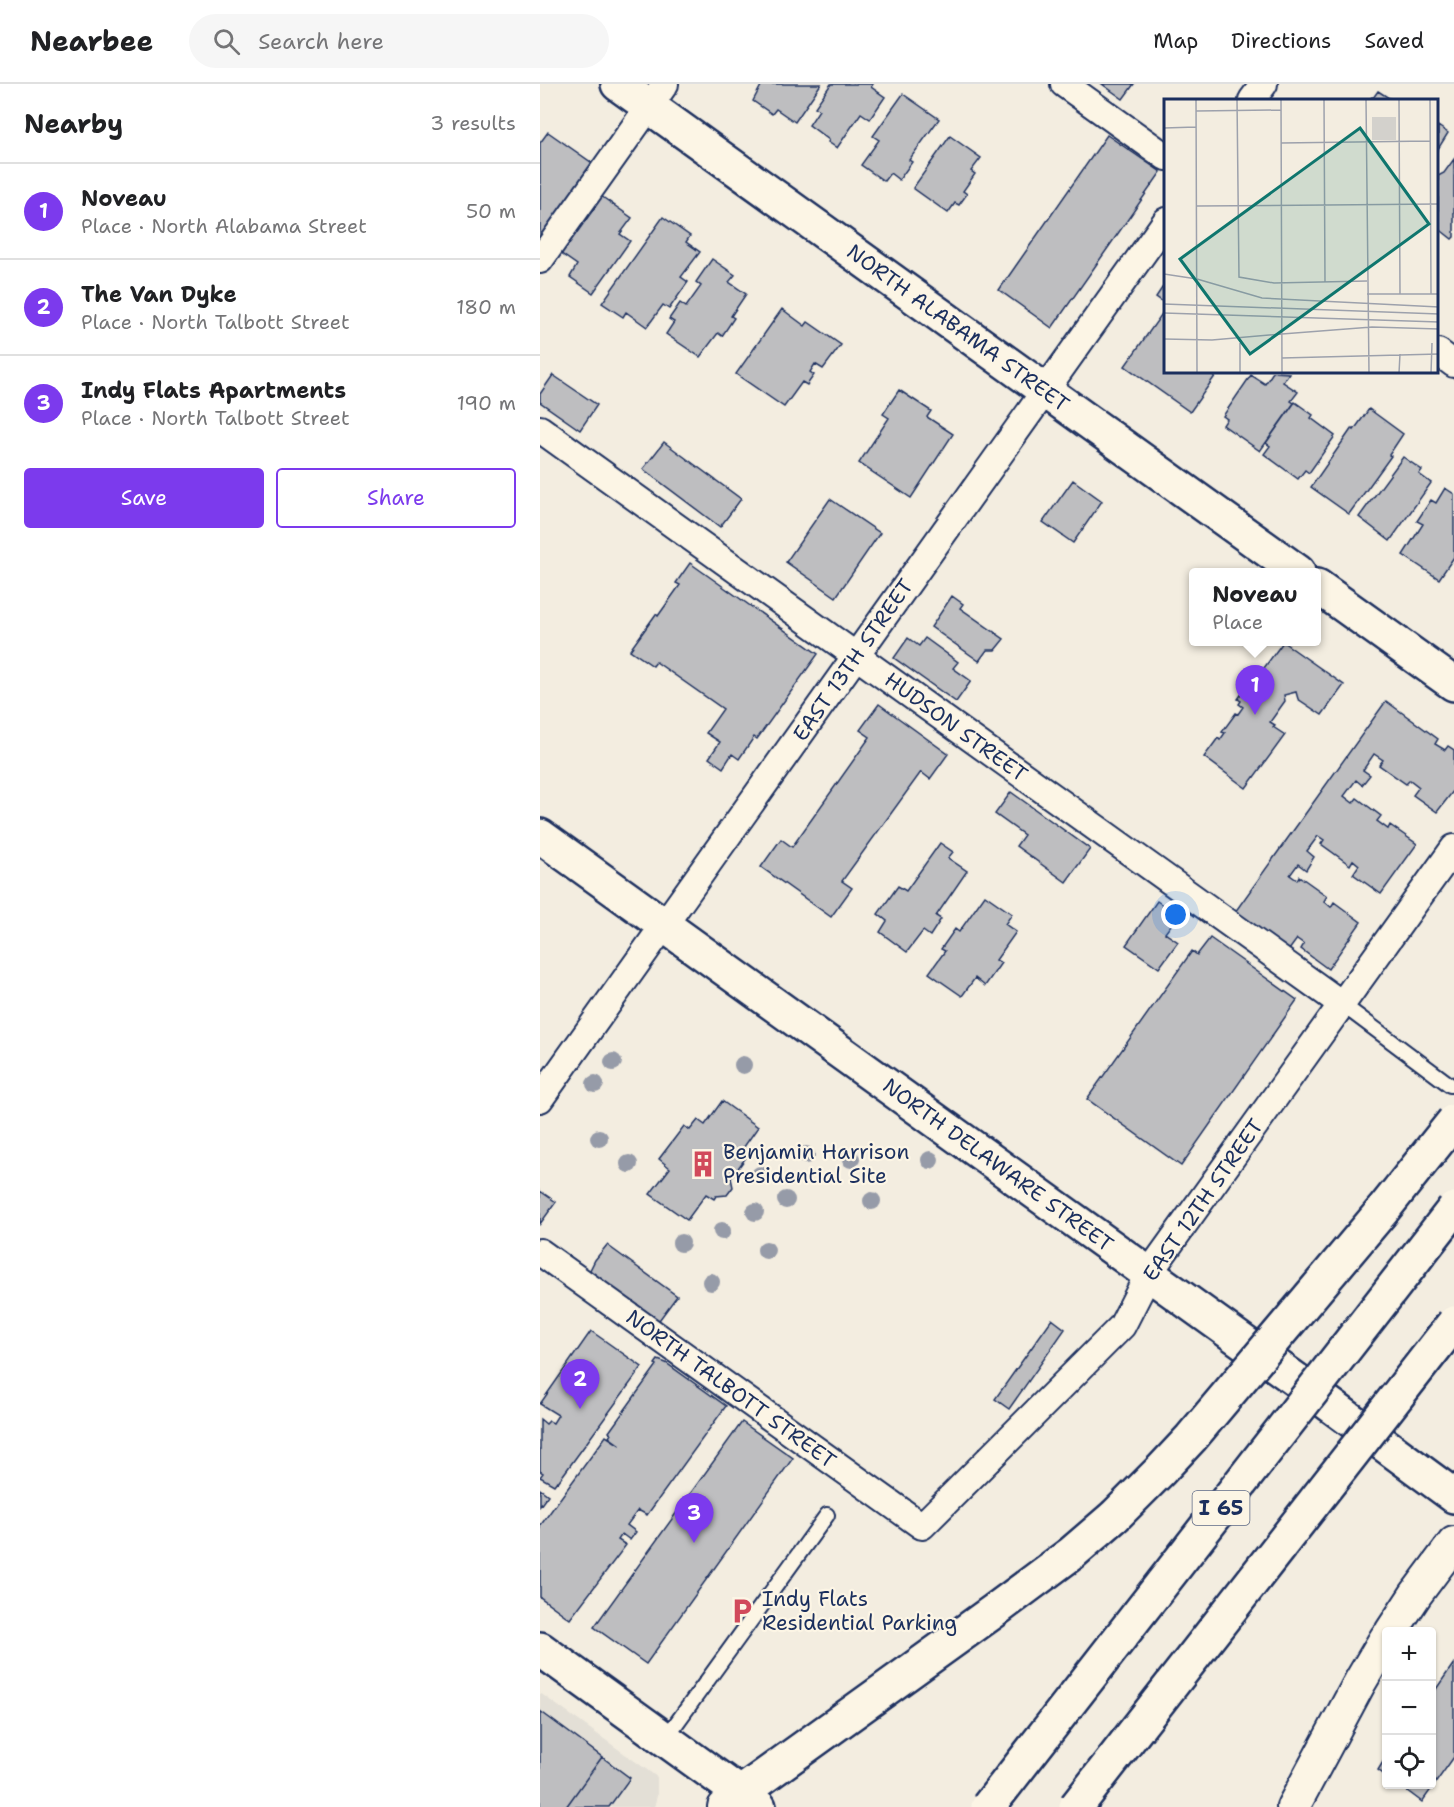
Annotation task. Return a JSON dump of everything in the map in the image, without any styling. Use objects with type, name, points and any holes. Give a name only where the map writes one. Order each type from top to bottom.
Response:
[{"type":"main road","name":"NORTH ALABAMA STREET","points":[[618,84],[657,95],[1045,390],[1291,568]]},
{"type":"main road","points":[[1321,588],[1454,684]]},
{"type":"main road","name":"NORTH DELAWARE STREET","points":[[540,836],[1454,1496]]},
{"type":"main road","points":[[540,1649],[665,1739],[741,1802],[1072,1553],[1115,1516],[1191,1438],[1383,1210],[1454,1120]]},
{"type":"main road","name":"I 65","points":[[988,1807],[1454,1209]]},
{"type":"main road","points":[[1076,1807],[1454,1323]]},
{"type":"street","points":[[1064,84],[1164,156]]},
{"type":"street","points":[[1253,99],[1264,84]]},
{"type":"street","points":[[540,260],[657,95]]},
{"type":"street","name":"EAST 13TH STREET","points":[[540,1099],[1164,224]]},
{"type":"street","points":[[1439,353],[1454,364]]},
{"type":"street","name":"HUDSON STREET","points":[[540,429],[1343,1005]]},
{"type":"street","name":"EAST 12TH STREET","points":[[922,1526],[1122,1326],[1149,1274],[1454,848]]},
{"type":"street","name":"NORTH TALBOTT STREET","points":[[540,1252],[922,1526]]},
{"type":"street","points":[[1394,1627],[1454,1543]]},
{"type":"street","points":[[1293,1807],[1382,1645]]},
{"type":"lane","points":[[1343,1005],[1450,1085]]},
{"type":"lane","points":[[665,1739],[827,1515]]},
{"type":"shaded area","points":[[540,1693],[657,1777],[657,1796],[654,1807],[540,1807]]},
{"type":"building","points":[[762,84],[821,84],[795,122],[776,109],[772,114],[753,101]]},
{"type":"building","points":[[831,84],[873,84],[871,87],[885,97],[870,119],[861,113],[837,148],[809,125],[819,110],[815,107]]},
{"type":"building","points":[[1102,84],[1134,84],[1123,99]]},
{"type":"building","points":[[1378,91],[1390,99],[1370,99]]},
{"type":"building","points":[[903,94],[939,119],[909,160],[912,162],[899,180],[890,173],[884,181],[861,165],[879,140],[873,136]]},
{"type":"building","points":[[1439,127],[1448,133],[1439,147]]},
{"type":"building","points":[[548,132],[595,165],[540,243],[540,143]]},
{"type":"building","points":[[1107,135],[1161,172],[1052,328],[999,290]]},
{"type":"building","points":[[950,136],[981,158],[971,171],[975,174],[963,191],[967,194],[959,205],[955,203],[948,213],[913,188]]},
{"type":"building","points":[[1454,159],[1454,237],[1452,239],[1439,229],[1439,176],[1444,173]]},
{"type":"building","points":[[601,196],[632,218],[620,234],[630,241],[593,293],[570,277],[577,265],[560,253]]},
{"type":"building","points":[[663,217],[690,236],[686,242],[700,252],[681,277],[688,282],[669,309],[663,305],[647,327],[626,312],[623,317],[602,303]]},
{"type":"building","points":[[712,259],[735,275],[729,282],[746,294],[731,316],[734,318],[722,336],[718,333],[700,357],[666,334],[674,322],[669,319],[680,303],[686,307],[701,286],[696,282]]},
{"type":"building","points":[[1164,285],[1164,303],[1156,297]]},
{"type":"building","points":[[782,309],[805,326],[808,322],[841,345],[823,369],[815,364],[810,372],[814,375],[807,385],[802,382],[784,407],[736,374]]},
{"type":"building","points":[[1164,311],[1164,374],[1217,374],[1190,412],[1125,366]]},
{"type":"building","points":[[1272,374],[1288,374],[1283,382],[1298,392],[1291,401],[1294,403],[1260,451],[1223,425],[1227,419],[1223,416],[1251,375],[1265,384]]},
{"type":"building","points":[[553,375],[597,405],[580,430],[540,402],[540,394]]},
{"type":"building","points":[[899,390],[931,411],[927,417],[953,434],[911,498],[859,463],[889,418],[883,414]]},
{"type":"building","points":[[1295,402],[1313,415],[1311,418],[1335,436],[1309,473],[1305,470],[1298,479],[1264,454],[1270,446],[1266,443]]},
{"type":"building","points":[[1369,409],[1403,434],[1389,455],[1391,456],[1349,514],[1311,487],[1352,428],[1354,430]]},
{"type":"building","points":[[664,442],[741,499],[720,527],[643,469]]},
{"type":"building","points":[[1403,457],[1422,470],[1419,474],[1431,483],[1390,541],[1359,517]]},
{"type":"building","points":[[1073,480],[1102,501],[1073,543],[1043,522]]},
{"type":"building","points":[[1445,488],[1454,494],[1454,557],[1439,579],[1403,555],[1423,524],[1417,521],[1431,500],[1436,503]]},
{"type":"building","points":[[830,499],[880,533],[836,597],[786,562]]},
{"type":"building","points":[[690,563],[818,654],[757,739],[754,737],[739,759],[732,754],[723,768],[709,758],[720,742],[706,733],[723,709],[656,662],[653,666],[630,650],[680,585],[676,583]]},
{"type":"building","points":[[952,596],[963,604],[960,608],[1004,639],[995,650],[987,650],[979,661],[931,627]]},
{"type":"building","points":[[908,638],[919,646],[925,638],[958,662],[953,668],[971,681],[956,702],[894,658]]},
{"type":"building","points":[[1280,646],[1289,646],[1344,685],[1322,715],[1298,699],[1296,692],[1284,695],[1285,701],[1270,722],[1275,725],[1273,727],[1285,735],[1246,788],[1204,757],[1218,738],[1220,740],[1225,733],[1222,732],[1243,707],[1239,704],[1241,701],[1238,699],[1251,681],[1253,683]]},
{"type":"building","points":[[1386,701],[1438,739],[1435,744],[1445,750],[1448,746],[1454,750],[1454,790],[1437,812],[1413,795],[1419,787],[1410,780],[1406,784],[1379,765],[1383,760],[1374,754],[1363,770],[1370,775],[1362,785],[1356,780],[1344,796],[1353,803],[1357,798],[1381,816],[1377,821],[1388,829],[1390,825],[1417,844],[1381,894],[1353,874],[1359,865],[1353,860],[1350,865],[1321,844],[1324,840],[1318,836],[1307,851],[1314,857],[1306,870],[1298,864],[1290,875],[1297,880],[1299,876],[1327,896],[1324,901],[1331,907],[1334,902],[1361,922],[1328,969],[1301,949],[1304,944],[1297,939],[1289,950],[1235,912]]},
{"type":"building","points":[[879,704],[948,754],[930,779],[921,772],[842,881],[852,888],[831,917],[761,867],[781,839],[792,847],[870,737],[860,730]]},
{"type":"building","points":[[1011,792],[1090,849],[1066,882],[1016,846],[1024,835],[995,814]]},
{"type":"building","points":[[940,843],[953,852],[948,858],[967,871],[936,916],[941,919],[930,936],[923,931],[907,952],[880,932],[887,921],[878,914],[898,886],[906,891]]},
{"type":"building","points":[[985,895],[1012,914],[1005,924],[1016,932],[996,960],[1001,963],[985,986],[975,978],[962,996],[929,973],[945,951],[941,949],[955,929],[959,932]]},
{"type":"building","points":[[1157,901],[1178,916],[1165,933],[1178,942],[1159,968],[1126,945]]},
{"type":"building","points":[[1210,938],[1297,1000],[1181,1166],[1087,1099],[1192,951],[1197,955]]},
{"type":"building","name":"Benjamin Harrison Presidential Site","points":[[722,1101],[758,1127],[741,1151],[747,1156],[731,1178],[733,1187],[727,1195],[716,1196],[714,1199],[706,1194],[687,1220],[650,1194],[670,1168],[659,1159],[684,1126],[690,1130],[698,1120],[705,1125]]},
{"type":"building","points":[[540,1191],[556,1202],[540,1224]]},
{"type":"building","points":[[607,1245],[677,1296],[657,1323],[588,1274],[595,1260]]},
{"type":"building","points":[[1052,1319],[1065,1329],[1009,1409],[995,1399]]},
{"type":"building","points":[[591,1331],[642,1367],[554,1485],[540,1477],[543,1473],[540,1471],[540,1419],[546,1424],[549,1421],[553,1423],[558,1415],[540,1404]]},
{"type":"building","points":[[658,1360],[666,1363],[726,1406],[647,1515],[638,1510],[627,1525],[636,1532],[630,1540],[622,1534],[618,1540],[626,1545],[570,1619],[540,1597],[540,1526],[606,1436],[620,1445],[609,1437],[611,1434],[609,1432],[657,1365],[655,1364]]},
{"type":"building","points":[[742,1422],[793,1458],[646,1664],[594,1627]]},
{"type":"building","points":[[540,1489],[548,1495],[540,1506]]},
{"type":"building","points":[[1454,1663],[1454,1757],[1436,1782],[1436,1735],[1436,1689]]},
{"type":"building","points":[[540,1711],[602,1757],[566,1807],[540,1807]]},
{"type":"building","points":[[602,1757],[630,1778],[609,1807],[566,1807]]},
{"type":"building","points":[[1405,1789],[1431,1789],[1422,1802]]},
{"type":"place","name":"Noveau","points":[[1255,715]]},
{"type":"place","name":"Benjamin Harrison Presidential Site","points":[[703,1164]]},
{"type":"place","name":"The Van Dyke","points":[[580,1409]]},
{"type":"place","name":"Indy Flats Apartments","points":[[694,1543]]},
{"type":"place","name":"Indy Flats Residential Parking","points":[[742,1611]]}]
